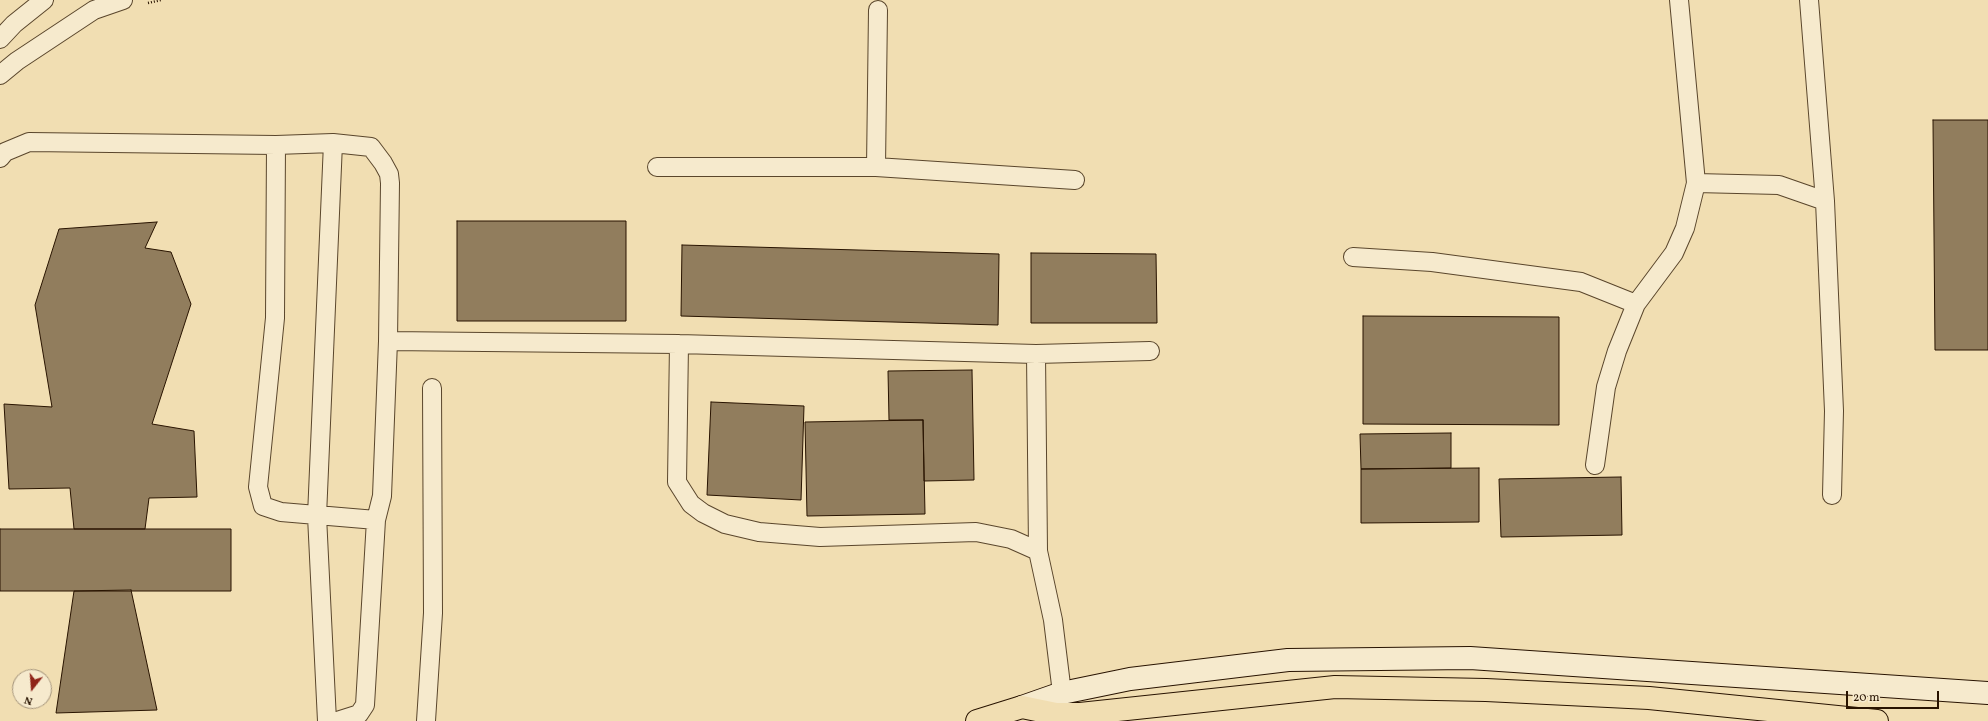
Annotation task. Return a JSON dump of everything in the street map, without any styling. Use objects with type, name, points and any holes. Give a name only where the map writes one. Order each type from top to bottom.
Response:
[{"type":"highway","points":[[977,721],[1022,707],[1056,714],[1080,714],[1343,687],[1486,690],[1649,698],[1877,721]]},
{"type":"street","points":[[1022,707],[1062,693],[1130,679],[1288,660],[1470,658],[1988,693]]},
{"type":"lane","points":[[0,40],[14,24],[44,0]]},
{"type":"lane","points":[[0,75],[17,61],[94,10],[123,0]]},
{"type":"lane","points":[[1595,465],[1606,388],[1617,352],[1636,304],[1674,252],[1686,228],[1696,183],[1678,0]]},
{"type":"lane","points":[[1810,0],[1825,200],[1834,411],[1832,495]]},
{"type":"lane","points":[[876,167],[878,10]]},
{"type":"lane","points":[[0,158],[6,152],[29,142],[276,145],[333,143],[371,148],[383,163],[389,174],[388,340],[382,496],[376,520],[365,705],[359,714],[337,721]]},
{"type":"lane","points":[[327,721],[317,516],[333,143]]},
{"type":"lane","points":[[276,145],[275,318],[258,487],[263,506],[281,512],[376,520]]},
{"type":"lane","points":[[657,167],[876,167],[1076,180]]},
{"type":"lane","points":[[1696,183],[1779,185],[1825,200]]},
{"type":"lane","points":[[1353,257],[1432,262],[1581,282],[1636,304]]},
{"type":"lane","points":[[388,340],[679,344],[1036,354],[1150,351]]},
{"type":"lane","points":[[679,344],[677,482],[691,504],[703,514],[726,524],[759,532],[820,537],[976,532],[1011,539],[1038,551]]},
{"type":"lane","points":[[1036,354],[1038,551],[1053,620],[1062,693]]},
{"type":"lane","points":[[426,721],[433,613],[432,388]]},
{"type":"building","points":[[1933,120],[1988,120],[1988,350],[1935,350]]},
{"type":"building","points":[[457,221],[626,221],[626,321],[457,321]]},
{"type":"building","points":[[157,222],[145,248],[171,252],[191,304],[152,424],[194,431],[197,497],[149,498],[145,529],[74,529],[70,488],[9,489],[4,404],[52,407],[35,305],[59,229]]},
{"type":"building","points":[[682,245],[999,254],[998,325],[681,316]]},
{"type":"building","points":[[1031,253],[1156,254],[1157,323],[1031,323]]},
{"type":"building","points":[[1363,316],[1559,317],[1559,425],[1363,424]]},
{"type":"building","points":[[972,370],[974,480],[924,481],[923,420],[889,420],[888,371]]},
{"type":"building","points":[[711,402],[804,406],[801,500],[707,495]]},
{"type":"building","points":[[923,420],[925,514],[807,516],[805,422]]},
{"type":"building","points":[[1451,433],[1451,468],[1361,469],[1360,434]]},
{"type":"building","points":[[1479,468],[1479,522],[1361,523],[1361,469]]},
{"type":"building","points":[[1621,477],[1622,535],[1501,537],[1499,479]]},
{"type":"building","points":[[0,529],[231,529],[231,591],[0,591]]},
{"type":"building","points":[[131,590],[157,710],[56,713],[74,591]]}]
